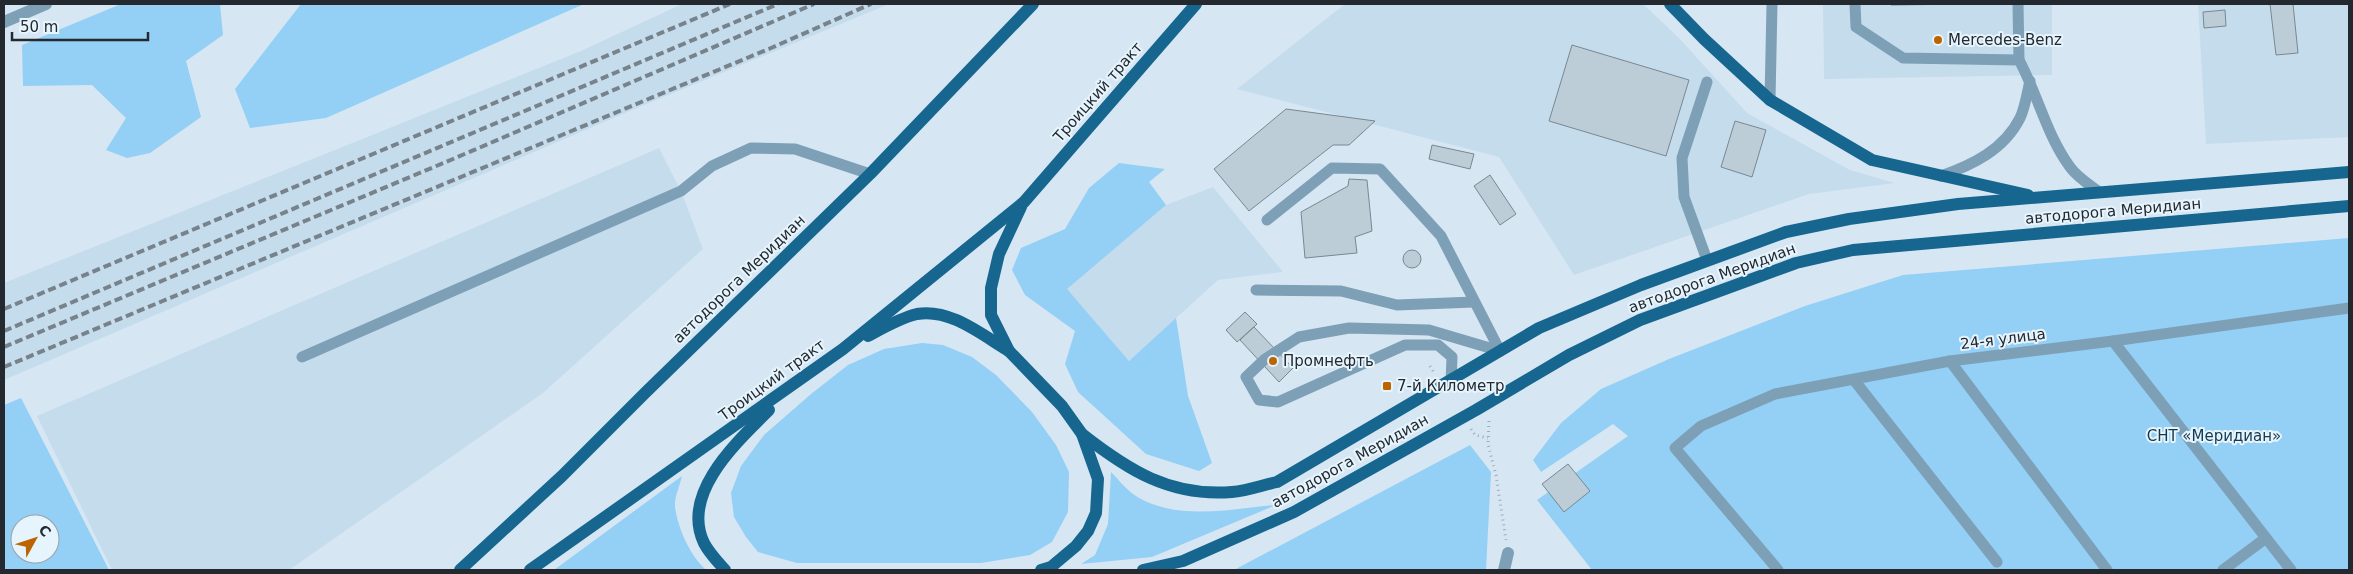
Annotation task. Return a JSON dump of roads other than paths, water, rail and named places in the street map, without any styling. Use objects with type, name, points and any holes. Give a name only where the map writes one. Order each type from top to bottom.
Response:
[{"type":"main road","name":"автодорога Меридиан","points":[[460,570],[562,476],[870,174],[1033,4]]},
{"type":"main road","name":"Троицкий тракт","points":[[530,570],[794,386],[843,349],[1024,202],[1196,4]]},
{"type":"main road","name":"автодорога Меридиан","points":[[1670,4],[1704,39],[1770,100],[1872,160],[2040,198]]},
{"type":"main road","name":"автодорога Меридиан","points":[[1082,434],[1117,461],[1154,481],[1182,490],[1232,492],[1277,482],[1451,382],[1539,328],[1641,285],[1786,232],[1849,218],[1958,204],[2349,172]]},
{"type":"main road","name":"Троицкий тракт","points":[[1024,202],[999,254],[991,288],[991,315],[1009,351],[1062,406],[1082,434],[1098,480],[1096,513],[1088,531],[1076,546],[1051,567],[1041,570]]},
{"type":"main road","name":"автодорога Меридиан","points":[[1143,570],[1183,561],[1294,512],[1569,355],[1640,320],[1796,263],[1852,250],[2349,206]]},
{"type":"main road","points":[[843,349],[896,321],[918,314],[940,315],[964,324],[1009,351]]},
{"type":"main road","points":[[725,570],[704,542],[698,524],[700,503],[710,478],[726,453],[794,386]]},
{"type":"street","points":[[4,22],[46,4]]},
{"type":"street","points":[[1504,570],[1508,553]]},
{"type":"lane","points":[[1770,100],[1772,4]]},
{"type":"lane","points":[[1855,4],[1856,27],[1903,58],[2019,60]]},
{"type":"lane","points":[[2018,4],[2019,60],[2030,81],[2051,137],[2071,169],[2099,192]]},
{"type":"lane","points":[[1941,176],[1969,166],[2001,144],[2020,118],[2030,81]]},
{"type":"lane","points":[[1707,82],[1682,158],[1684,197],[1707,260]]},
{"type":"lane","points":[[302,356],[681,191],[712,166],[751,148],[795,149],[870,174]]},
{"type":"lane","points":[[1267,220],[1332,168],[1380,169],[1441,236],[1500,351]]},
{"type":"lane","points":[[1256,290],[1341,291],[1397,305],[1474,302]]},
{"type":"lane","name":"24-я улица","points":[[1778,570],[1675,448],[1701,426],[1775,394],[1950,361],[2113,341],[2349,308]]},
{"type":"lane","points":[[1451,382],[1452,356],[1438,345],[1405,345],[1278,402],[1259,400],[1246,377],[1265,359],[1299,337],[1349,328],[1429,330],[1500,351]]},
{"type":"lane","points":[[2113,341],[2291,570]]},
{"type":"lane","points":[[1950,361],[2107,570]]},
{"type":"lane","points":[[1854,380],[1997,562]]},
{"type":"lane","points":[[2222,570],[2266,538]]},
{"type":"railway","points":[[4,309],[730,4]]},
{"type":"railway","points":[[4,331],[778,4]]},
{"type":"railway","points":[[4,347],[453,159],[814,4]]},
{"type":"railway","points":[[4,367],[771,48],[871,4]]},
{"type":"place","name":"Mercedes-Benz","points":[[1938,40]]},
{"type":"place","name":"Промнефть","points":[[1273,361]]},
{"type":"place","name":"7-й Километр","points":[[1387,386]]},
{"type":"park label","name":"СНТ «Меридиан»","points":[[2214,436]]}]
